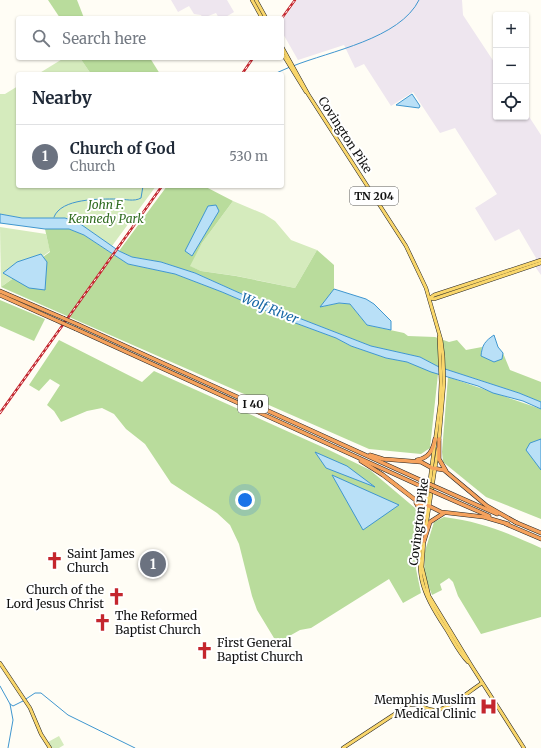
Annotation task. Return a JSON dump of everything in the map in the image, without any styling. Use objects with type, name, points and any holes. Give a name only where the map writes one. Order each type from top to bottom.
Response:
[{"type":"highway","name":"I 40","points":[[0,290],[541,534]]},
{"type":"highway","name":"I 40","points":[[0,295],[427,489],[541,539]]},
{"type":"highway","points":[[413,461],[419,460],[429,454],[433,450],[437,439]]},
{"type":"highway","points":[[437,439],[439,459],[443,468],[487,506],[517,523]]},
{"type":"highway","points":[[338,448],[376,470],[422,505],[446,512],[484,516],[508,524]]},
{"type":"highway","points":[[356,451],[383,459],[421,462],[433,468],[440,469],[451,476]]},
{"type":"highway","points":[[411,498],[422,512],[423,527]]},
{"type":"highway","points":[[424,541],[430,522],[438,515],[446,512]]},
{"type":"main road","points":[[252,0],[261,16]]},
{"type":"main road","points":[[256,0],[265,16]]},
{"type":"main road","name":"Covington Pike","points":[[284,51],[308,94],[406,246],[430,298],[440,340],[441,404],[422,567],[427,590],[434,605],[470,665]]},
{"type":"main road","name":"Covington Pike","points":[[284,55],[288,60]]},
{"type":"main road","points":[[430,298],[434,299],[449,292],[541,260]]},
{"type":"main road","points":[[505,273],[541,263]]},
{"type":"main road","points":[[426,288],[436,294]]},
{"type":"main road","points":[[430,298],[436,294],[449,292]]},
{"type":"main road","name":"Covington Pike","points":[[428,506],[423,527],[419,567],[424,591],[431,607],[470,665]]},
{"type":"main road","points":[[0,663],[30,708],[41,734],[50,748]]},
{"type":"main road","points":[[470,665],[524,748]]},
{"type":"main road","points":[[343,748],[412,704],[421,705],[434,710],[443,709],[482,683]]},
{"type":"shaded area","points":[[171,0],[227,0],[234,12],[227,16],[218,16],[216,13],[208,16],[202,16],[194,14],[189,6],[178,12]]},
{"type":"shaded area","points":[[297,0],[462,0],[463,15],[493,60],[493,120],[529,120],[529,117],[541,135],[541,275],[536,268],[536,258],[519,229],[495,241],[475,208],[497,194],[455,128],[440,133],[413,92],[391,106],[364,64],[355,68],[344,45],[298,60],[284,36],[284,18]]},
{"type":"green space","points":[[48,0],[77,0],[83,16],[59,16]]},
{"type":"green space","points":[[61,60],[81,60],[90,72],[41,72]]},
{"type":"green space","points":[[81,60],[151,60],[159,72],[90,72]]},
{"type":"green space","name":"John F. Kennedy Park","points":[[16,87],[16,188],[155,188],[112,246],[79,223],[65,218],[22,218],[0,214],[0,94],[5,94]]},
{"type":"green space","points":[[166,188],[208,188],[233,201],[202,243],[190,266],[201,271],[236,276],[295,288],[317,250],[334,265],[334,289],[321,307],[339,303],[350,304],[367,325],[404,333],[408,336],[435,337],[449,342],[457,340],[466,350],[482,347],[481,356],[502,359],[503,353],[510,370],[541,382],[541,402],[519,393],[439,367],[420,357],[371,346],[273,308],[195,273],[161,262],[132,257],[119,251]]},
{"type":"green space","points":[[233,201],[264,214],[275,221],[291,240],[317,250],[295,288],[237,276],[201,271],[189,266],[202,243]]},
{"type":"green space","points":[[0,227],[46,234],[50,251],[1,287]]},
{"type":"green space","points":[[45,229],[69,229],[84,235],[128,264],[175,274],[336,338],[351,346],[386,358],[407,362],[438,374],[430,448],[421,454],[369,449],[1,287],[50,252]]},
{"type":"green space","points":[[0,300],[45,319],[34,341],[0,326]]},
{"type":"green space","points":[[59,340],[142,382],[154,371],[370,470],[415,508],[419,517],[416,569],[421,593],[403,603],[389,579],[311,628],[300,630],[277,643],[257,610],[239,544],[230,525],[217,513],[171,483],[145,444],[126,429],[114,414],[102,408],[87,411],[61,422],[54,411],[47,405],[60,385],[50,379],[39,391],[29,385]]},
{"type":"green space","points":[[448,377],[541,409],[541,519],[486,497],[443,462],[442,452]]},
{"type":"green space","points":[[444,517],[494,528],[541,548],[541,617],[481,634],[458,596],[453,582],[449,578],[440,584],[442,590],[432,595],[424,574],[425,551],[434,522]]},
{"type":"green space","points":[[59,736],[64,745],[59,748],[52,748],[48,742]]},
{"type":"water","points":[[412,94],[420,106],[419,108],[396,105]]},
{"type":"water","points":[[216,205],[219,211],[192,256],[185,251],[208,206]]},
{"type":"water","name":"Wolf River","points":[[0,214],[22,218],[65,218],[79,223],[119,251],[132,257],[161,262],[195,273],[273,308],[371,346],[420,357],[439,367],[519,393],[541,402],[541,409],[523,401],[493,393],[478,386],[431,372],[407,362],[386,358],[351,346],[336,338],[175,274],[128,264],[84,235],[69,229],[45,229],[0,223]]},
{"type":"water","points":[[41,254],[47,262],[45,290],[29,288],[3,273],[17,262]]},
{"type":"water","points":[[334,289],[366,299],[374,304],[391,321],[391,330],[367,325],[350,304],[339,303],[320,307]]},
{"type":"water","points":[[494,335],[498,347],[503,353],[502,359],[494,362],[481,356],[484,344]]},
{"type":"water","points":[[541,439],[541,470],[526,450],[530,443]]},
{"type":"water","points":[[315,452],[347,466],[375,487],[326,468]]},
{"type":"water","points":[[332,475],[399,505],[363,530]]},
{"type":"waterway","points":[[293,66],[344,49],[381,34],[396,25],[410,13],[419,0]]},
{"type":"waterway","points":[[279,72],[290,67]]},
{"type":"waterway","points":[[54,217],[64,206],[82,201],[101,199],[138,199],[141,198],[143,188]]},
{"type":"waterway","points":[[0,686],[10,704],[13,706],[23,701]]},
{"type":"waterway","points":[[26,699],[35,693],[41,693],[68,715],[135,748]]},
{"type":"waterway","points":[[8,748],[13,720],[10,704]]},
{"type":"railway","points":[[283,16],[295,0]]},
{"type":"railway","points":[[243,72],[252,60]]},
{"type":"railway","points":[[0,413],[161,188]]},
{"type":"place","name":"Saint James Church","points":[[54,561]]},
{"type":"place","name":"Church of God","points":[[153,564]]},
{"type":"place","name":"Church of the Lord Jesus Christ","points":[[117,597]]},
{"type":"place","name":"The Reformed Baptist Church","points":[[102,623]]},
{"type":"place","name":"First General Baptist Church","points":[[204,650]]},
{"type":"place","name":"Memphis Muslim Medical Clinic","points":[[489,707]]}]
